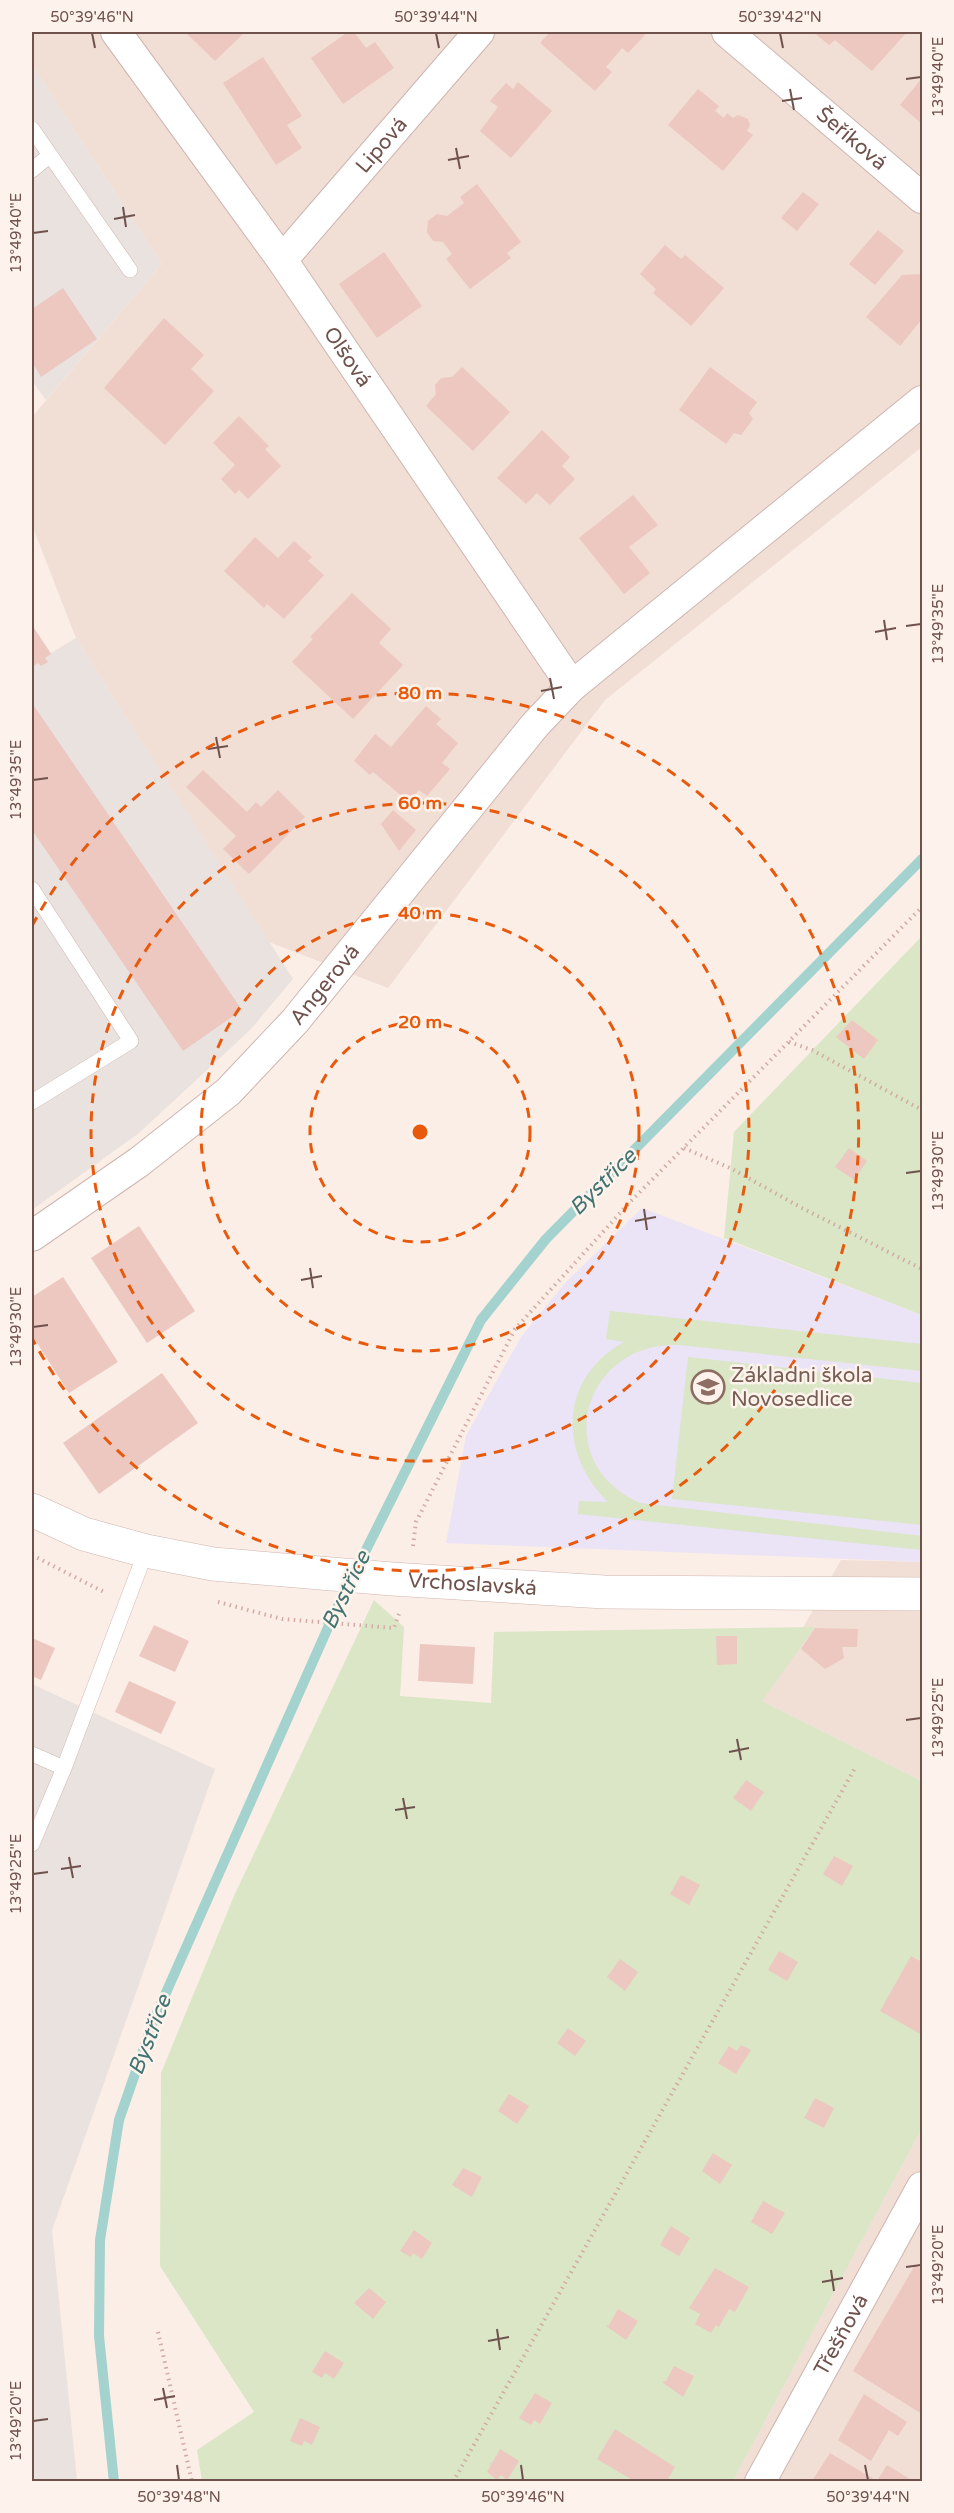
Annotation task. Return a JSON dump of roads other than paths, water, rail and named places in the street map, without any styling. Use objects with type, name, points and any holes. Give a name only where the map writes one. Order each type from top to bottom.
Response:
[{"type":"street","name":"Olšová","points":[[116,32],[282,260],[573,686]]},
{"type":"street","name":"Lipová","points":[[282,260],[479,32]]},
{"type":"street","name":"Šeříková","points":[[727,32],[922,198]]},
{"type":"street","name":"Angerová","points":[[32,1236],[139,1162],[228,1092],[295,1022],[536,725],[573,686],[922,401]]},
{"type":"street","name":"Vrchoslavská","points":[[32,1510],[84,1534],[146,1551],[213,1564],[400,1580],[604,1592],[922,1594]]},
{"type":"street","name":"Třešňová","points":[[760,2481],[911,2231],[922,2187]]},
{"type":"lane","points":[[32,129],[130,270]]},
{"type":"lane","points":[[32,170],[49,156]]},
{"type":"lane","points":[[32,889],[131,1041],[32,1102]]},
{"type":"lane","points":[[32,1844],[64,1768],[146,1551]]},
{"type":"lane","points":[[32,1754],[64,1768]]},
{"type":"waterway","name":"Bystřice","points":[[114,2482],[99,2336],[100,2240],[119,2120],[153,2022],[334,1614],[481,1320],[546,1239],[922,859]]},
{"type":"place","name":"Základni škola Novosedlice","points":[[708,1387]]}]
